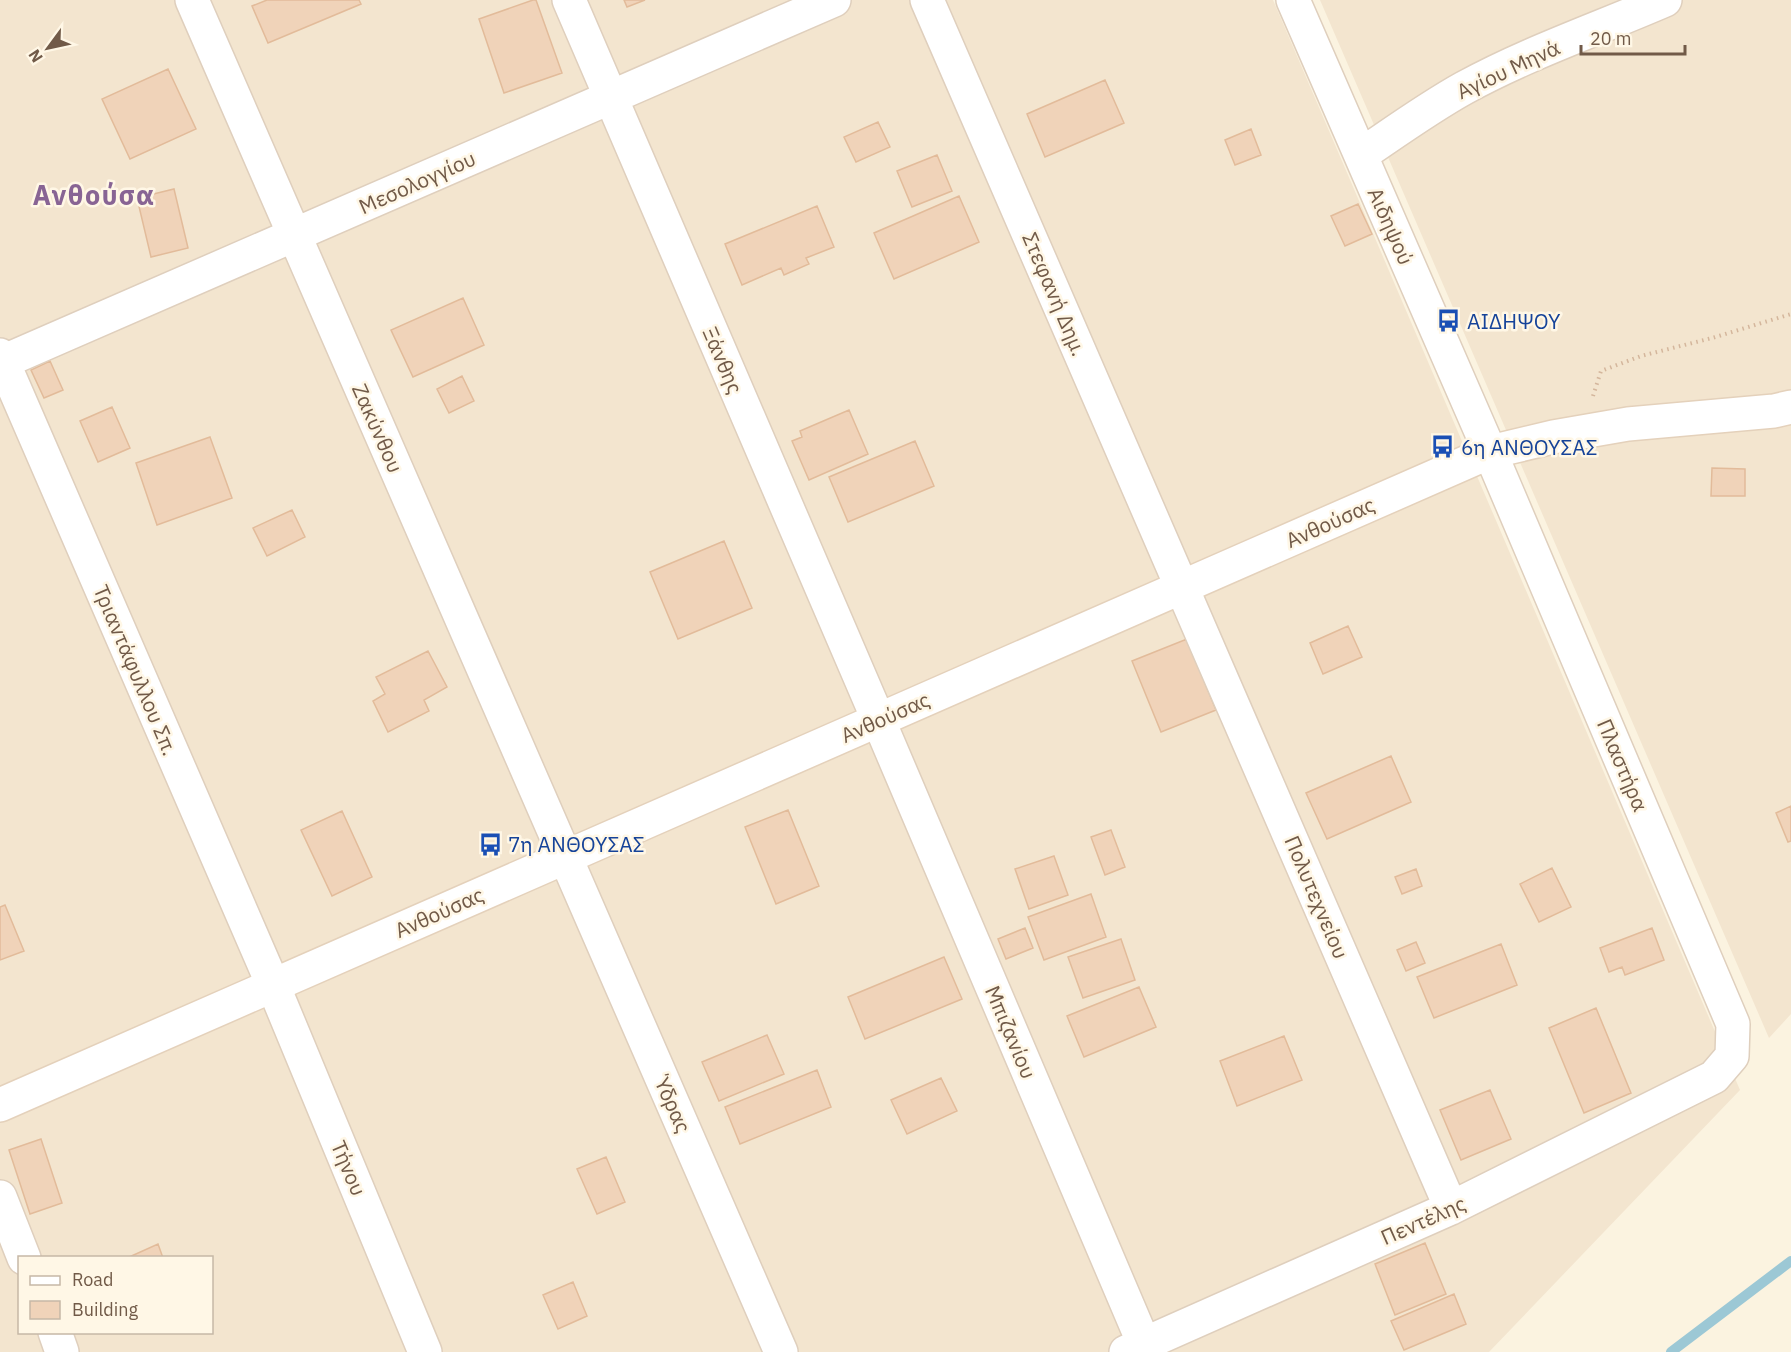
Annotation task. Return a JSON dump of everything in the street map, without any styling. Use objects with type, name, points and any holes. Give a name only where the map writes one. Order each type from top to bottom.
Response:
[{"type":"street","name":"Ζακύνθου","points":[[192,0],[565,856]]},
{"type":"street","name":"Ξάνθης","points":[[569,0],[878,719]]},
{"type":"street","name":"Μεσολογγίου","points":[[1,360],[834,0]]},
{"type":"street","name":"Στεφανή Δημ.","points":[[927,0],[1182,587]]},
{"type":"street","name":"Αιδηψού","points":[[1293,0],[1490,452]]},
{"type":"street","name":"Αγίου Μηνά","points":[[1361,155],[1465,88],[1501,70],[1661,1]]},
{"type":"street","name":"Τριαντάφυλλου Σπ.","points":[[1,360],[273,985]]},
{"type":"street","name":"Ανθούσας","points":[[0,1104],[1490,452],[1628,423],[1774,411],[1791,407]]},
{"type":"street","name":"Πλαστήρα","points":[[1490,452],[1734,1024],[1732,1056],[1714,1077]]},
{"type":"street","name":"Πολυτεχνείου","points":[[1182,587],[1451,1208]]},
{"type":"street","name":"Μπιζανίου","points":[[878,719],[1135,1348]]},
{"type":"street","name":"Ύδρας","points":[[565,856],[781,1352]]},
{"type":"street","name":"Τήνου","points":[[273,985],[425,1352]]},
{"type":"street","name":"Πεντέλης","points":[[1135,1348],[1451,1208],[1714,1077]]},
{"type":"street","points":[[0,1197],[24,1256]]},
{"type":"street","points":[[56,1334],[62,1352]]},
{"type":"path","points":[[1582,432],[1601,371],[1641,356],[1712,338],[1791,314]]},
{"type":"shaded area","points":[[0,0],[1273,0],[1740,1090],[1489,1352],[0,1352]]},
{"type":"shaded area","points":[[1320,0],[1791,0],[1791,1014],[1769,1038]]},
{"type":"building","points":[[267,0],[359,0],[361,4],[268,43],[252,6]]},
{"type":"building","points":[[536,0],[562,73],[504,93],[479,19]]},
{"type":"building","points":[[624,0],[645,0],[627,7]]},
{"type":"building","points":[[168,69],[196,129],[130,159],[102,99]]},
{"type":"building","points":[[1105,80],[1124,123],[1045,157],[1027,114]]},
{"type":"building","points":[[878,122],[890,147],[856,162],[844,137]]},
{"type":"building","points":[[1251,129],[1261,155],[1235,165],[1225,140]]},
{"type":"building","points":[[937,155],[952,191],[912,207],[897,171]]},
{"type":"building","points":[[174,189],[188,248],[151,257],[137,198]]},
{"type":"building","points":[[959,196],[979,242],[894,279],[874,233]]},
{"type":"building","points":[[1358,204],[1372,234],[1345,246],[1331,216]]},
{"type":"building","points":[[817,206],[834,247],[806,258],[809,264],[784,275],[781,268],[742,285],[725,244]]},
{"type":"building","points":[[463,298],[484,345],[413,377],[391,330]]},
{"type":"building","points":[[50,361],[63,390],[44,398],[31,370]]},
{"type":"building","points":[[462,376],[474,401],[449,413],[437,389]]},
{"type":"building","points":[[112,407],[130,448],[98,462],[80,421]]},
{"type":"building","points":[[849,410],[868,454],[809,480],[792,441],[802,437],[800,431]]},
{"type":"building","points":[[210,437],[232,498],[157,525],[136,463]]},
{"type":"building","points":[[915,441],[934,486],[848,522],[829,477]]},
{"type":"building","points":[[1712,468],[1745,469],[1745,496],[1711,496]]},
{"type":"building","points":[[292,510],[305,537],[267,556],[253,528]]},
{"type":"building","points":[[724,541],[752,608],[678,639],[650,572]]},
{"type":"building","points":[[1348,626],[1362,657],[1323,674],[1310,643]]},
{"type":"building","points":[[1187,639],[1216,710],[1161,732],[1132,661]]},
{"type":"building","points":[[428,651],[447,687],[424,700],[429,711],[388,732],[373,701],[385,694],[376,677]]},
{"type":"building","points":[[1391,756],[1411,802],[1327,839],[1306,793]]},
{"type":"building","points":[[1791,806],[1791,841],[1788,842],[1776,813]]},
{"type":"building","points":[[788,810],[819,886],[776,904],[745,827]]},
{"type":"building","points":[[342,811],[372,877],[332,896],[301,830]]},
{"type":"building","points":[[1111,830],[1125,867],[1105,875],[1091,837]]},
{"type":"building","points":[[1054,856],[1068,895],[1029,909],[1015,869]]},
{"type":"building","points":[[1552,868],[1571,907],[1539,922],[1520,884]]},
{"type":"building","points":[[1416,869],[1422,886],[1402,894],[1395,877]]},
{"type":"building","points":[[1091,894],[1106,937],[1044,960],[1028,917]]},
{"type":"building","points":[[5,905],[24,951],[0,960],[0,907]]},
{"type":"building","points":[[1025,928],[1033,948],[1006,959],[998,939]]},
{"type":"building","points":[[1652,928],[1664,960],[1625,975],[1622,967],[1609,972],[1600,948]]},
{"type":"building","points":[[1121,939],[1135,980],[1083,998],[1068,957]]},
{"type":"building","points":[[1416,942],[1425,963],[1406,971],[1397,950]]},
{"type":"building","points":[[1501,944],[1517,985],[1434,1018],[1417,977]]},
{"type":"building","points":[[944,957],[962,999],[865,1039],[848,997]]},
{"type":"building","points":[[1139,987],[1156,1027],[1084,1057],[1067,1016]]},
{"type":"building","points":[[1596,1008],[1631,1093],[1584,1113],[1549,1028]]},
{"type":"building","points":[[767,1035],[784,1074],[719,1101],[702,1062]]},
{"type":"building","points":[[1284,1036],[1302,1080],[1237,1106],[1220,1061]]},
{"type":"building","points":[[817,1070],[831,1107],[740,1144],[725,1107]]},
{"type":"building","points":[[941,1078],[957,1111],[907,1134],[891,1100]]},
{"type":"building","points":[[1490,1090],[1511,1139],[1461,1160],[1440,1110]]},
{"type":"building","points":[[41,1139],[62,1203],[30,1214],[9,1150]]},
{"type":"building","points":[[606,1157],[625,1202],[597,1214],[577,1169]]},
{"type":"building","points":[[1425,1243],[1446,1294],[1395,1315],[1375,1264]]},
{"type":"building","points":[[158,1244],[162,1256],[131,1256]]},
{"type":"building","points":[[573,1282],[587,1316],[558,1329],[543,1295]]},
{"type":"building","points":[[1454,1294],[1466,1324],[1404,1350],[1391,1321]]},
{"type":"waterway","points":[[1671,1352],[1791,1261]]},
{"type":"place","name":"ΑΙΔΗΨΟΥ","points":[[1449,321]]},
{"type":"place","name":"6η ΑΝΘΟΥΣΑΣ","points":[[1443,447]]},
{"type":"place","name":"7η ΑΝΘΟΥΣΑΣ","points":[[490,844]]},
{"type":"district","name":"Ανθούσα","points":[[94,194]]}]
